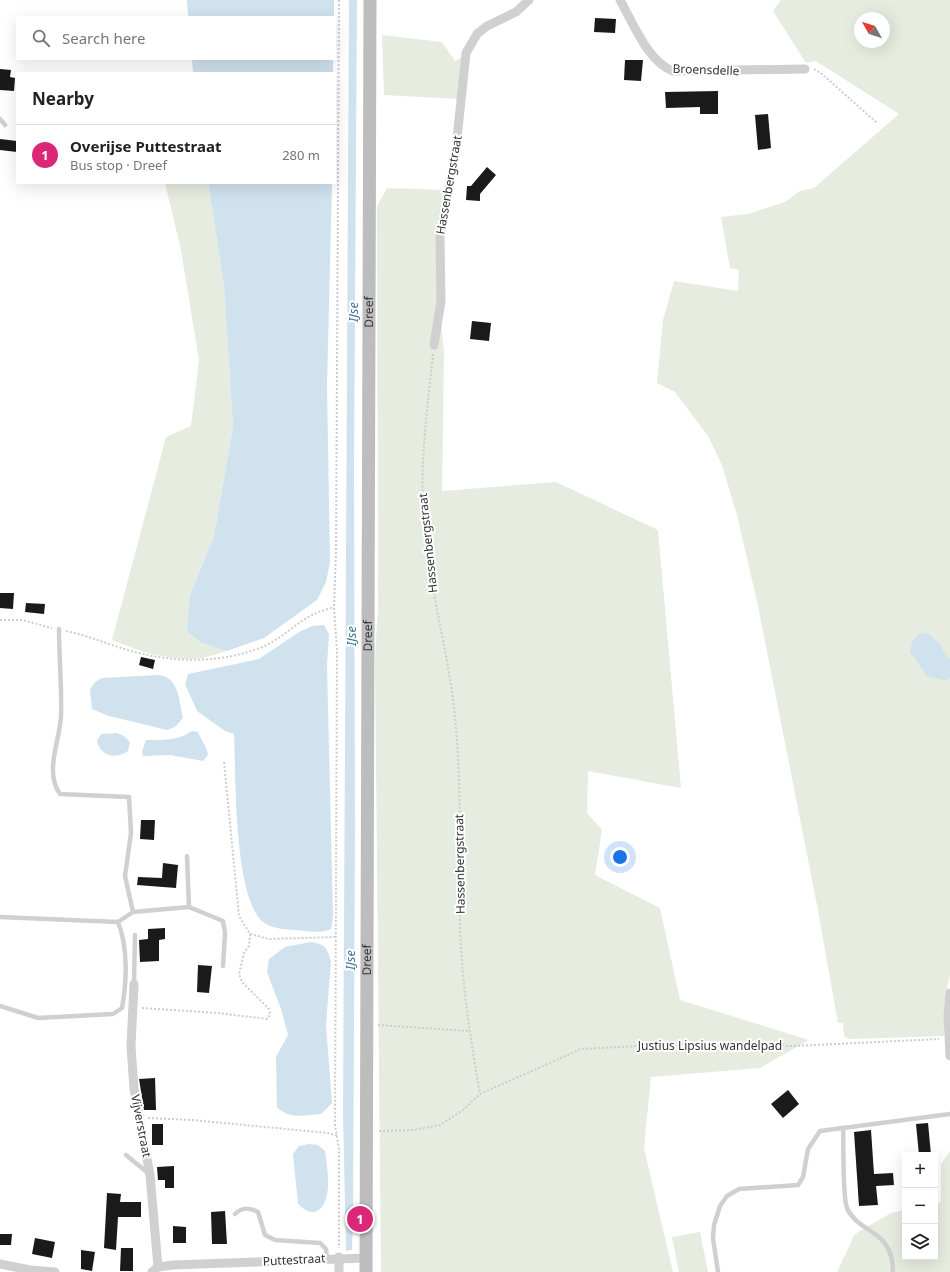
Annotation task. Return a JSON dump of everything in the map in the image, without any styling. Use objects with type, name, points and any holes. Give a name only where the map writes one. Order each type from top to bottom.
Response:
[{"type":"main road","name":"Dreef","points":[[366,1272],[351,1258],[365,1131],[370,0]]},
{"type":"street","name":"Hassenbergstraat","points":[[434,345],[441,301],[440,237],[456,148],[466,53],[477,34],[487,26],[516,12],[529,0]]},
{"type":"street","name":"Broensdelle","points":[[620,0],[651,54],[659,64],[669,70],[739,71],[805,69]]},
{"type":"street","name":"Vijverstraat","points":[[134,984],[130,1046],[134,1089],[150,1175],[155,1269]]},
{"type":"street","points":[[950,993],[948,1038],[950,1056]]},
{"type":"street","name":"Puttestraat","points":[[155,1269],[327,1258],[351,1258]]},
{"type":"street","name":"Dreef","points":[[339,1272],[351,1258]]},
{"type":"street","points":[[0,1264],[30,1271],[55,1272]]},
{"type":"lane","points":[[0,119],[5,125]]},
{"type":"lane","points":[[59,629],[61,716],[53,767],[56,789],[60,794],[129,797],[131,833],[125,876],[133,912]]},
{"type":"lane","points":[[188,856],[189,907]]},
{"type":"lane","points":[[0,917],[118,922],[133,912],[189,907],[223,920],[223,966]]},
{"type":"lane","points":[[0,1006],[38,1018],[113,1014],[122,1008],[125,992],[124,936],[118,922]]},
{"type":"lane","points":[[134,984],[135,935]]},
{"type":"lane","points":[[718,1272],[713,1238],[714,1225],[720,1206],[727,1196],[739,1189],[798,1185],[803,1177],[808,1149],[820,1131],[950,1114]]},
{"type":"lane","points":[[843,1128],[845,1192],[848,1208],[857,1219],[886,1244],[893,1260],[893,1272]]},
{"type":"lane","points":[[126,1155],[150,1175]]},
{"type":"lane","points":[[235,1214],[240,1210],[250,1208],[258,1212],[265,1235],[275,1240],[320,1243],[326,1249],[327,1258]]},
{"type":"path","points":[[339,0],[335,498],[336,552],[334,606],[337,650],[335,937],[336,1125],[351,1258]]},
{"type":"path","points":[[805,69],[814,69],[822,74],[877,123]]},
{"type":"path","name":"Hassenbergstraat","points":[[434,345],[425,436],[422,491],[425,532],[455,717],[460,854],[460,928],[465,1006],[480,1094]]},
{"type":"path","points":[[114,645],[136,652],[173,660],[198,660],[229,657],[261,648],[277,640],[314,614],[334,606]]},
{"type":"path","points":[[133,1008],[155,1008],[267,1019],[270,1015],[269,1009],[242,982],[239,974],[244,953],[249,946],[250,934],[239,916],[224,762]]},
{"type":"path","points":[[250,934],[269,939],[335,937]]},
{"type":"path","points":[[366,1025],[469,1031]]},
{"type":"path","name":"Justius Lipsius wandelpad","points":[[480,1094],[581,1050],[676,1044],[794,1046],[948,1038]]},
{"type":"path","points":[[365,1131],[413,1130],[440,1125],[464,1110],[480,1094]]},
{"type":"path","points":[[139,1118],[192,1120],[328,1133],[338,1136]]},
{"type":"shaded area","points":[[781,0],[950,0],[950,975],[945,997],[944,1036],[850,1039],[844,1036],[843,1023],[838,1023],[817,905],[757,601],[737,515],[722,465],[708,436],[675,392],[657,383],[663,320],[674,281],[738,291],[739,270],[730,268],[721,217],[748,214],[785,202],[800,191],[814,188],[899,114],[816,61],[806,63],[773,11]]},
{"type":"shaded area","points":[[382,35],[442,42],[455,61],[461,58],[460,99],[384,95]]},
{"type":"shaded area","points":[[165,184],[208,184],[224,285],[233,427],[214,536],[190,595],[202,643],[227,651],[203,658],[191,659],[179,659],[156,655],[112,640],[166,437],[191,426],[199,360],[181,250]]},
{"type":"shaded area","points":[[387,188],[445,190],[439,310],[444,350],[442,491],[556,482],[658,530],[681,788],[588,771],[587,813],[602,830],[595,875],[660,908],[680,1000],[809,1040],[760,1068],[651,1077],[644,1148],[673,1272],[381,1272],[375,657],[378,608],[377,206]]},
{"type":"shaded area","points":[[950,1151],[950,1272],[837,1272],[855,1234],[891,1213],[902,1211],[902,1260],[938,1260],[938,1203],[941,1202],[941,1164]]},
{"type":"shaded area","points":[[700,1232],[708,1272],[679,1272],[672,1237]]},
{"type":"water","points":[[187,0],[334,0],[334,16],[188,16]]},
{"type":"water","name":"IJse","points":[[349,0],[357,0],[354,467],[355,828],[353,1220],[352,1250],[346,1251],[343,1113]]},
{"type":"water","points":[[192,60],[333,60],[333,72],[193,72]]},
{"type":"water","points":[[208,184],[332,184],[327,386],[330,562],[326,582],[317,600],[264,638],[227,651],[202,643],[187,631],[190,595],[214,536],[233,427],[224,285]]},
{"type":"water","points":[[324,625],[329,634],[327,665],[333,917],[331,929],[327,931],[313,932],[282,929],[270,926],[263,922],[253,908],[246,888],[241,862],[236,804],[234,734],[225,731],[197,711],[185,684],[188,674],[259,659],[299,632],[312,626]]},
{"type":"water","points":[[920,633],[929,634],[941,645],[943,651],[950,659],[950,677],[947,681],[927,676],[910,652],[912,641]]},
{"type":"water","points":[[159,675],[171,680],[179,697],[183,718],[175,727],[167,730],[109,716],[92,709],[90,689],[95,682],[102,678]]},
{"type":"water","points":[[192,731],[198,732],[206,749],[208,755],[203,761],[170,755],[143,756],[142,752],[146,740],[176,738]]},
{"type":"water","points":[[117,733],[124,736],[130,742],[128,751],[114,756],[109,755],[102,750],[97,741],[101,734]]},
{"type":"water","points":[[311,942],[325,947],[331,961],[326,1025],[332,1103],[321,1114],[298,1116],[287,1114],[277,1107],[276,1057],[288,1035],[281,1009],[267,972],[269,959],[285,947]]},
{"type":"water","points":[[309,1144],[318,1145],[325,1151],[328,1174],[328,1192],[326,1200],[317,1211],[314,1212],[302,1208],[298,1204],[293,1154],[299,1146]]},
{"type":"building","points":[[595,18],[616,19],[615,33],[594,32]]},
{"type":"building","points":[[625,60],[643,60],[641,81],[624,80]]},
{"type":"building","points":[[0,69],[11,70],[10,77],[15,78],[14,91],[0,90]]},
{"type":"building","points":[[718,91],[718,114],[700,114],[700,107],[666,108],[665,92]]},
{"type":"building","points":[[768,114],[771,148],[758,150],[755,115]]},
{"type":"building","points":[[0,139],[16,141],[16,152],[0,150]]},
{"type":"building","points":[[487,167],[496,175],[480,194],[480,201],[466,200],[467,186],[471,186]]},
{"type":"building","points":[[472,321],[491,323],[489,341],[470,339]]},
{"type":"building","points":[[0,593],[14,593],[13,609],[0,608]]},
{"type":"building","points":[[26,603],[45,604],[44,614],[25,612]]},
{"type":"building","points":[[141,657],[155,660],[153,669],[139,665]]},
{"type":"building","points":[[141,820],[155,820],[154,840],[140,839]]},
{"type":"building","points":[[163,863],[178,865],[176,888],[137,885],[138,877],[162,878]]},
{"type":"building","points":[[165,928],[165,939],[159,940],[159,961],[140,962],[139,940],[148,939],[148,929]]},
{"type":"building","points":[[198,965],[212,966],[209,993],[197,992]]},
{"type":"building","points":[[155,1078],[156,1110],[144,1110],[139,1079]]},
{"type":"building","points":[[788,1090],[799,1104],[783,1118],[771,1104]]},
{"type":"building","points":[[928,1123],[931,1152],[919,1152],[916,1124]]},
{"type":"building","points":[[152,1124],[163,1124],[163,1145],[152,1145]]},
{"type":"building","points":[[871,1130],[874,1174],[893,1173],[894,1185],[876,1186],[878,1205],[859,1206],[854,1132]]},
{"type":"building","points":[[174,1166],[174,1188],[165,1188],[165,1180],[158,1180],[157,1167]]},
{"type":"building","points":[[107,1193],[121,1194],[120,1202],[141,1202],[141,1217],[118,1217],[116,1250],[104,1248]]},
{"type":"building","points":[[225,1211],[227,1244],[212,1244],[211,1212]]},
{"type":"building","points":[[173,1226],[186,1227],[186,1243],[173,1243]]},
{"type":"building","points":[[0,1234],[12,1234],[11,1245],[0,1245]]},
{"type":"building","points":[[35,1238],[55,1242],[52,1258],[32,1254]]},
{"type":"building","points":[[121,1248],[133,1248],[133,1271],[120,1271]]},
{"type":"building","points":[[81,1250],[95,1252],[92,1271],[81,1269]]},
{"type":"place","name":"Overijse Puttestraat","points":[[360,1219]]}]
